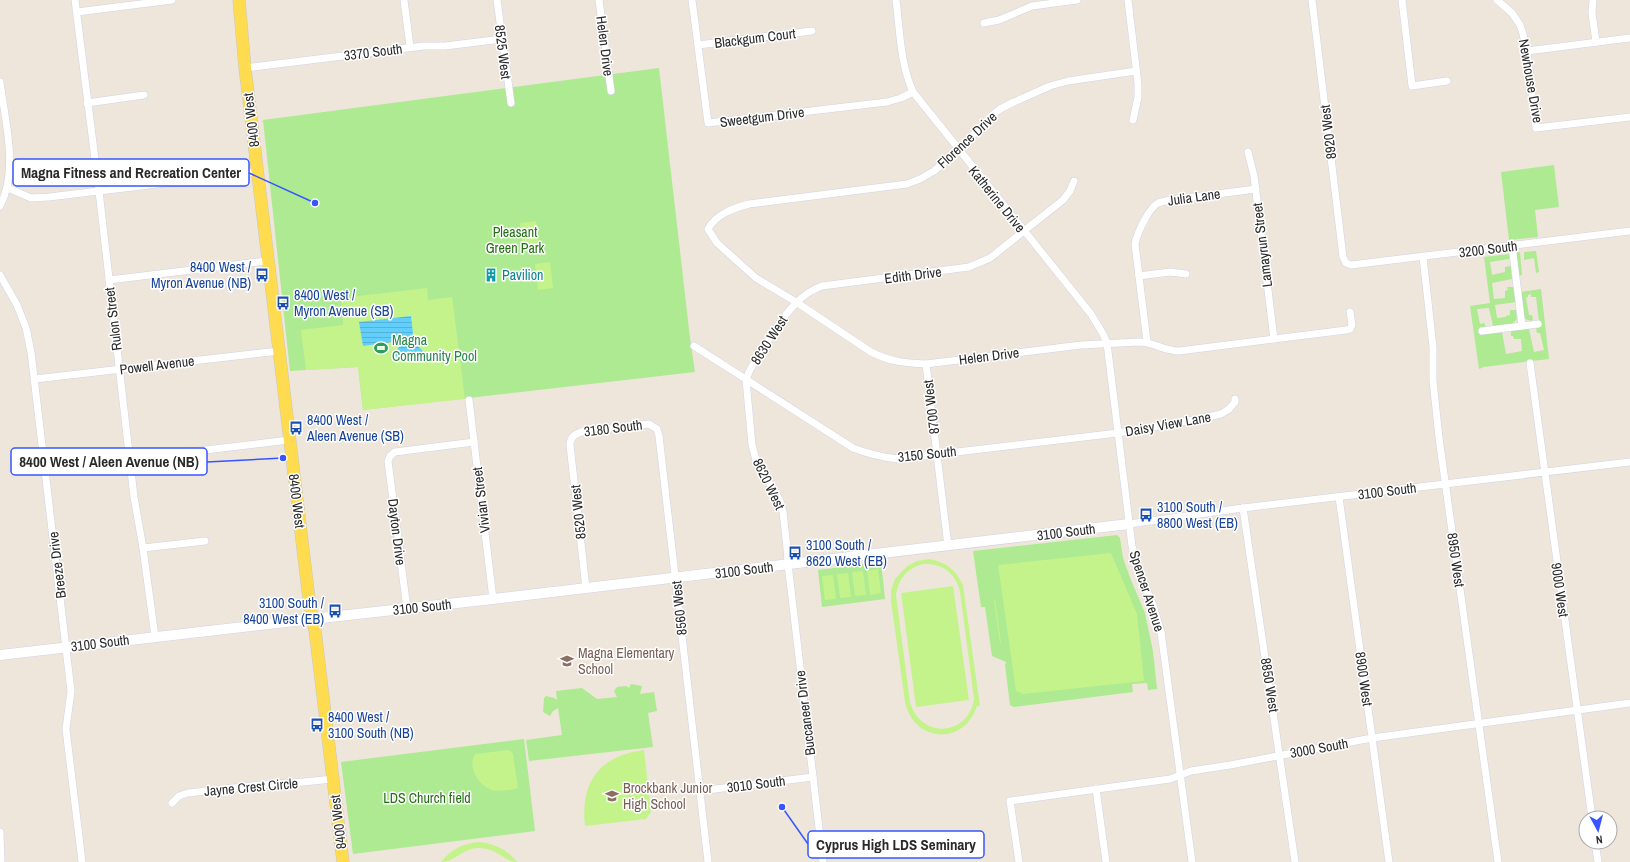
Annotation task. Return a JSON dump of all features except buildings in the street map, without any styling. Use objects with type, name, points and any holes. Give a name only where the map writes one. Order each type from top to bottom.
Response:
[{"type":"main road","name":"8400 West","points":[[233,0],[245,68]]},
{"type":"main road","name":"8400 West","points":[[239,0],[245,68],[267,261],[343,862]]},
{"type":"street","name":"Rulon Street","points":[[75,0],[99,191],[134,496],[143,548],[155,637]]},
{"type":"street","points":[[77,12],[172,0]]},
{"type":"street","points":[[404,0],[410,47]]},
{"type":"street","name":"8525 West","points":[[497,0],[511,103]]},
{"type":"street","name":"Helen Drive","points":[[599,0],[611,92]]},
{"type":"street","name":"Sweetgum Drive","points":[[692,0],[708,123],[887,102],[901,98],[913,92]]},
{"type":"street","name":"Katherine Drive","points":[[896,0],[904,66],[913,92],[1091,314],[1107,344]]},
{"type":"street","points":[[984,23],[999,20],[1027,3],[1077,0]]},
{"type":"street","points":[[1128,0],[1138,97],[1133,120]]},
{"type":"street","name":"8920 West","points":[[1312,0],[1342,250],[1346,263]]},
{"type":"street","points":[[1404,0],[1412,86],[1447,81]]},
{"type":"street","name":"Newhouse Drive","points":[[1497,0],[1505,6],[1517,20],[1523,34],[1527,51],[1536,128],[1630,117]]},
{"type":"street","points":[[1593,0],[1592,13],[1596,42]]},
{"type":"street","name":"Blackgum Court","points":[[698,45],[812,31]]},
{"type":"street","points":[[1527,51],[1630,38]]},
{"type":"street","name":"3370 South","points":[[245,68],[410,47],[445,46],[502,39]]},
{"type":"street","name":"Florence Drive","points":[[708,229],[712,222],[728,211],[749,204],[907,184],[934,172],[959,150],[989,118],[1000,109],[1044,89],[1068,81],[1136,71]]},
{"type":"street","points":[[0,82],[10,166],[8,188],[0,206]]},
{"type":"street","points":[[87,103],[144,95]]},
{"type":"street","name":"Lamayrun Street","points":[[1248,152],[1256,189],[1274,339]]},
{"type":"street","points":[[8,188],[32,198],[49,197],[257,172]]},
{"type":"street","name":"Edith Drive","points":[[796,302],[812,289],[822,286],[969,267],[990,258],[1063,200],[1070,191],[1074,181]]},
{"type":"street","name":"Julia Lane","points":[[1147,342],[1135,247],[1136,240],[1142,226],[1154,206],[1170,200],[1256,189]]},
{"type":"street","name":"Helen Drive","points":[[708,229],[717,243],[756,278],[796,302],[871,352],[881,357],[903,363],[926,364],[1081,345],[1147,342],[1171,351],[1350,329],[1352,325],[1350,312]]},
{"type":"street","name":"3200 South","points":[[1346,263],[1350,266],[1630,231]]},
{"type":"street","points":[[1512,246],[1522,326]]},
{"type":"street","name":"8950 West","points":[[1423,257],[1433,347],[1434,398],[1498,862]]},
{"type":"street","points":[[109,280],[267,261]]},
{"type":"street","points":[[1139,276],[1170,272],[1186,274]]},
{"type":"street","name":"Breeze Drive","points":[[0,275],[17,305],[26,328],[35,379],[71,691],[66,734],[82,862]]},
{"type":"street","name":"8630 West","points":[[746,380],[755,361],[787,312],[796,302]]},
{"type":"street","points":[[1482,331],[1538,324]]},
{"type":"street","name":"Spencer Avenue","points":[[1107,344],[1129,524],[1136,564],[1154,605],[1161,632],[1192,862]]},
{"type":"street","name":"3150 South","points":[[694,346],[853,448],[868,454],[898,458],[1118,432]]},
{"type":"street","name":"Powell Avenue","points":[[35,379],[279,350]]},
{"type":"street","name":"9000 West","points":[[1530,363],[1591,810]]},
{"type":"street","name":"8700 West","points":[[926,364],[948,546]]},
{"type":"street","name":"8620 West","points":[[746,380],[754,454],[780,502],[783,512],[788,548],[788,564]]},
{"type":"street","name":"Daisy View Lane","points":[[1118,432],[1210,417],[1229,409],[1235,402],[1235,399]]},
{"type":"street","name":"Vivian Street","points":[[469,400],[493,599]]},
{"type":"street","name":"3180 South","points":[[572,437],[585,431],[647,423],[655,428]]},
{"type":"street","name":"8560 West","points":[[655,428],[660,436],[708,862]]},
{"type":"street","name":"8520 West","points":[[572,437],[570,445],[586,588]]},
{"type":"street","points":[[130,459],[289,440]]},
{"type":"street","name":"Dayton Drive","points":[[407,609],[388,461],[390,456],[396,452],[474,442]]},
{"type":"street","name":"3100 South","points":[[0,655],[948,546],[1129,524],[1243,508],[1630,462]]},
{"type":"street","name":"8900 West","points":[[1339,497],[1389,862]]},
{"type":"street","name":"8850 West","points":[[1243,508],[1295,862]]},
{"type":"street","points":[[143,548],[205,541]]},
{"type":"street","name":"Buccaneer Drive","points":[[788,564],[823,862]]},
{"type":"street","name":"3000 South","points":[[1019,862],[1010,801],[1170,779],[1191,771],[1280,756],[1372,738],[1479,725],[1630,703]]},
{"type":"street","name":"3010 South","points":[[699,791],[813,777]]},
{"type":"street","name":"Jayne Crest Circle","points":[[172,803],[178,796],[188,793],[268,784],[333,779]]},
{"type":"street","points":[[1096,790],[1106,862]]},
{"type":"street","points":[[0,832],[1,862]]},
{"type":"street","points":[[1596,850],[1598,862]]},
{"type":"green space","name":"Pleasant Green Park","points":[[659,68],[695,372],[363,410],[358,367],[290,371],[263,120]]},
{"type":"green space","points":[[1554,165],[1559,207],[1535,210],[1538,237],[1509,240],[1501,172]]},
{"type":"green space","points":[[536,221],[539,246],[523,248],[520,223]]},
{"type":"green space","points":[[1536,251],[1539,272],[1536,273],[1534,258],[1524,260],[1524,252]]},
{"type":"green space","points":[[1520,252],[1522,275],[1519,276],[1516,253]]},
{"type":"green space","points":[[1510,254],[1509,259],[1490,262],[1492,275],[1505,272],[1505,267],[1511,266],[1512,279],[1492,283],[1494,299],[1505,298],[1505,291],[1508,290],[1507,287],[1514,287],[1516,302],[1495,305],[1497,318],[1506,317],[1510,315],[1510,310],[1516,310],[1517,319],[1512,324],[1493,326],[1489,308],[1477,309],[1480,324],[1485,323],[1485,327],[1480,327],[1480,331],[1478,333],[1480,332],[1480,335],[1502,332],[1506,354],[1522,351],[1521,339],[1514,339],[1513,336],[1511,336],[1511,331],[1529,329],[1534,352],[1544,350],[1540,333],[1537,333],[1536,328],[1541,327],[1541,321],[1539,321],[1536,297],[1531,297],[1531,294],[1526,298],[1529,315],[1532,315],[1533,320],[1531,321],[1525,319],[1521,292],[1541,289],[1549,359],[1484,367],[1479,369],[1470,306],[1490,303],[1484,257]]},
{"type":"green space","points":[[550,262],[553,288],[538,290],[535,264]]},
{"type":"green space","name":"Magna Community Pool","points":[[427,288],[428,300],[452,297],[465,399],[363,410],[358,367],[306,370],[301,330],[343,325],[341,298]]},
{"type":"green space","points":[[1117,535],[1120,538],[1123,558],[1145,613],[1153,651],[1157,689],[1148,690],[1147,683],[1132,684],[1133,692],[1014,707],[1010,705],[1005,665],[1006,662],[992,656],[985,607],[981,607],[973,551]]},
{"type":"green space","points":[[1111,553],[1137,614],[1144,681],[1023,694],[1016,691],[998,565]]},
{"type":"green space","points":[[929,559],[940,562],[954,571],[963,585],[980,706],[977,706],[971,719],[962,728],[951,733],[940,734],[928,732],[918,726],[910,716],[905,702],[891,601],[891,590],[895,579],[907,566],[917,561]],"holes":[[[923,564],[930,564],[947,570],[958,585],[974,699],[970,712],[963,721],[944,729],[933,727],[923,722],[915,714],[910,702],[896,595],[901,579],[908,571]]]},
{"type":"green space","points":[[881,562],[885,599],[822,607],[818,570]]},
{"type":"green space","points":[[878,569],[881,593],[870,595],[867,571]]},
{"type":"green space","points":[[863,571],[866,595],[855,596],[852,572]]},
{"type":"green space","points":[[848,573],[851,597],[840,598],[837,574]]},
{"type":"green space","points":[[833,575],[836,599],[825,600],[822,576]]},
{"type":"green space","points":[[953,586],[969,700],[916,707],[901,593]]},
{"type":"green space","points":[[995,599],[1001,643],[994,600]]},
{"type":"green space","points":[[631,684],[642,686],[640,694],[654,692],[657,711],[648,713],[653,747],[529,761],[526,740],[562,735],[558,708],[553,711],[550,716],[543,712],[544,698],[546,696],[557,700],[556,691],[582,688],[597,699],[617,697],[614,691],[617,687],[626,686],[629,688]]},
{"type":"green space","name":"LDS Church field","points":[[524,739],[535,831],[353,854],[341,762]]},
{"type":"green space","points":[[509,750],[513,754],[518,788],[499,791],[487,788],[479,780],[473,770],[472,765],[475,754]]},
{"type":"green space","points":[[644,750],[651,812],[646,819],[585,826],[584,810],[586,796],[590,784],[596,774],[604,765],[615,758],[628,753]]},
{"type":"green space","points":[[480,842],[501,848],[510,854],[517,862],[508,860],[491,850],[479,848],[468,850],[451,860],[441,862],[454,850],[463,845]]},
{"type":"water","points":[[411,316],[414,342],[423,351],[420,354],[408,359],[397,357],[393,354],[401,345],[400,341],[363,346],[359,322]]},
{"type":"place","name":"Magna Fitness and Recreation Center","points":[[315,203]]},
{"type":"place","name":"8400 West / Myron Avenue (NB)","points":[[262,275]]},
{"type":"place","name":"Pavilion","points":[[491,275]]},
{"type":"place","name":"8400 West / Myron Avenue (SB)","points":[[283,303]]},
{"type":"place","name":"Magna Community Pool","points":[[381,348]]},
{"type":"place","name":"8400 West / Aleen Avenue (SB)","points":[[296,428]]},
{"type":"place","name":"8400 West / Aleen Avenue (NB)","points":[[283,458]]},
{"type":"place","name":"3100 South / 8800 West (EB)","points":[[1146,515]]},
{"type":"place","name":"3100 South / 8620 West (EB)","points":[[795,553]]},
{"type":"place","name":"3100 South / 8400 West (EB)","points":[[335,611]]},
{"type":"place","name":"Magna Elementary School","points":[[567,661]]},
{"type":"place","name":"8400 West / 3100 South (NB)","points":[[317,725]]},
{"type":"place","name":"Brockbank Junior High School","points":[[612,796]]},
{"type":"place","name":"Cyprus High LDS Seminary","points":[[782,807]]}]
